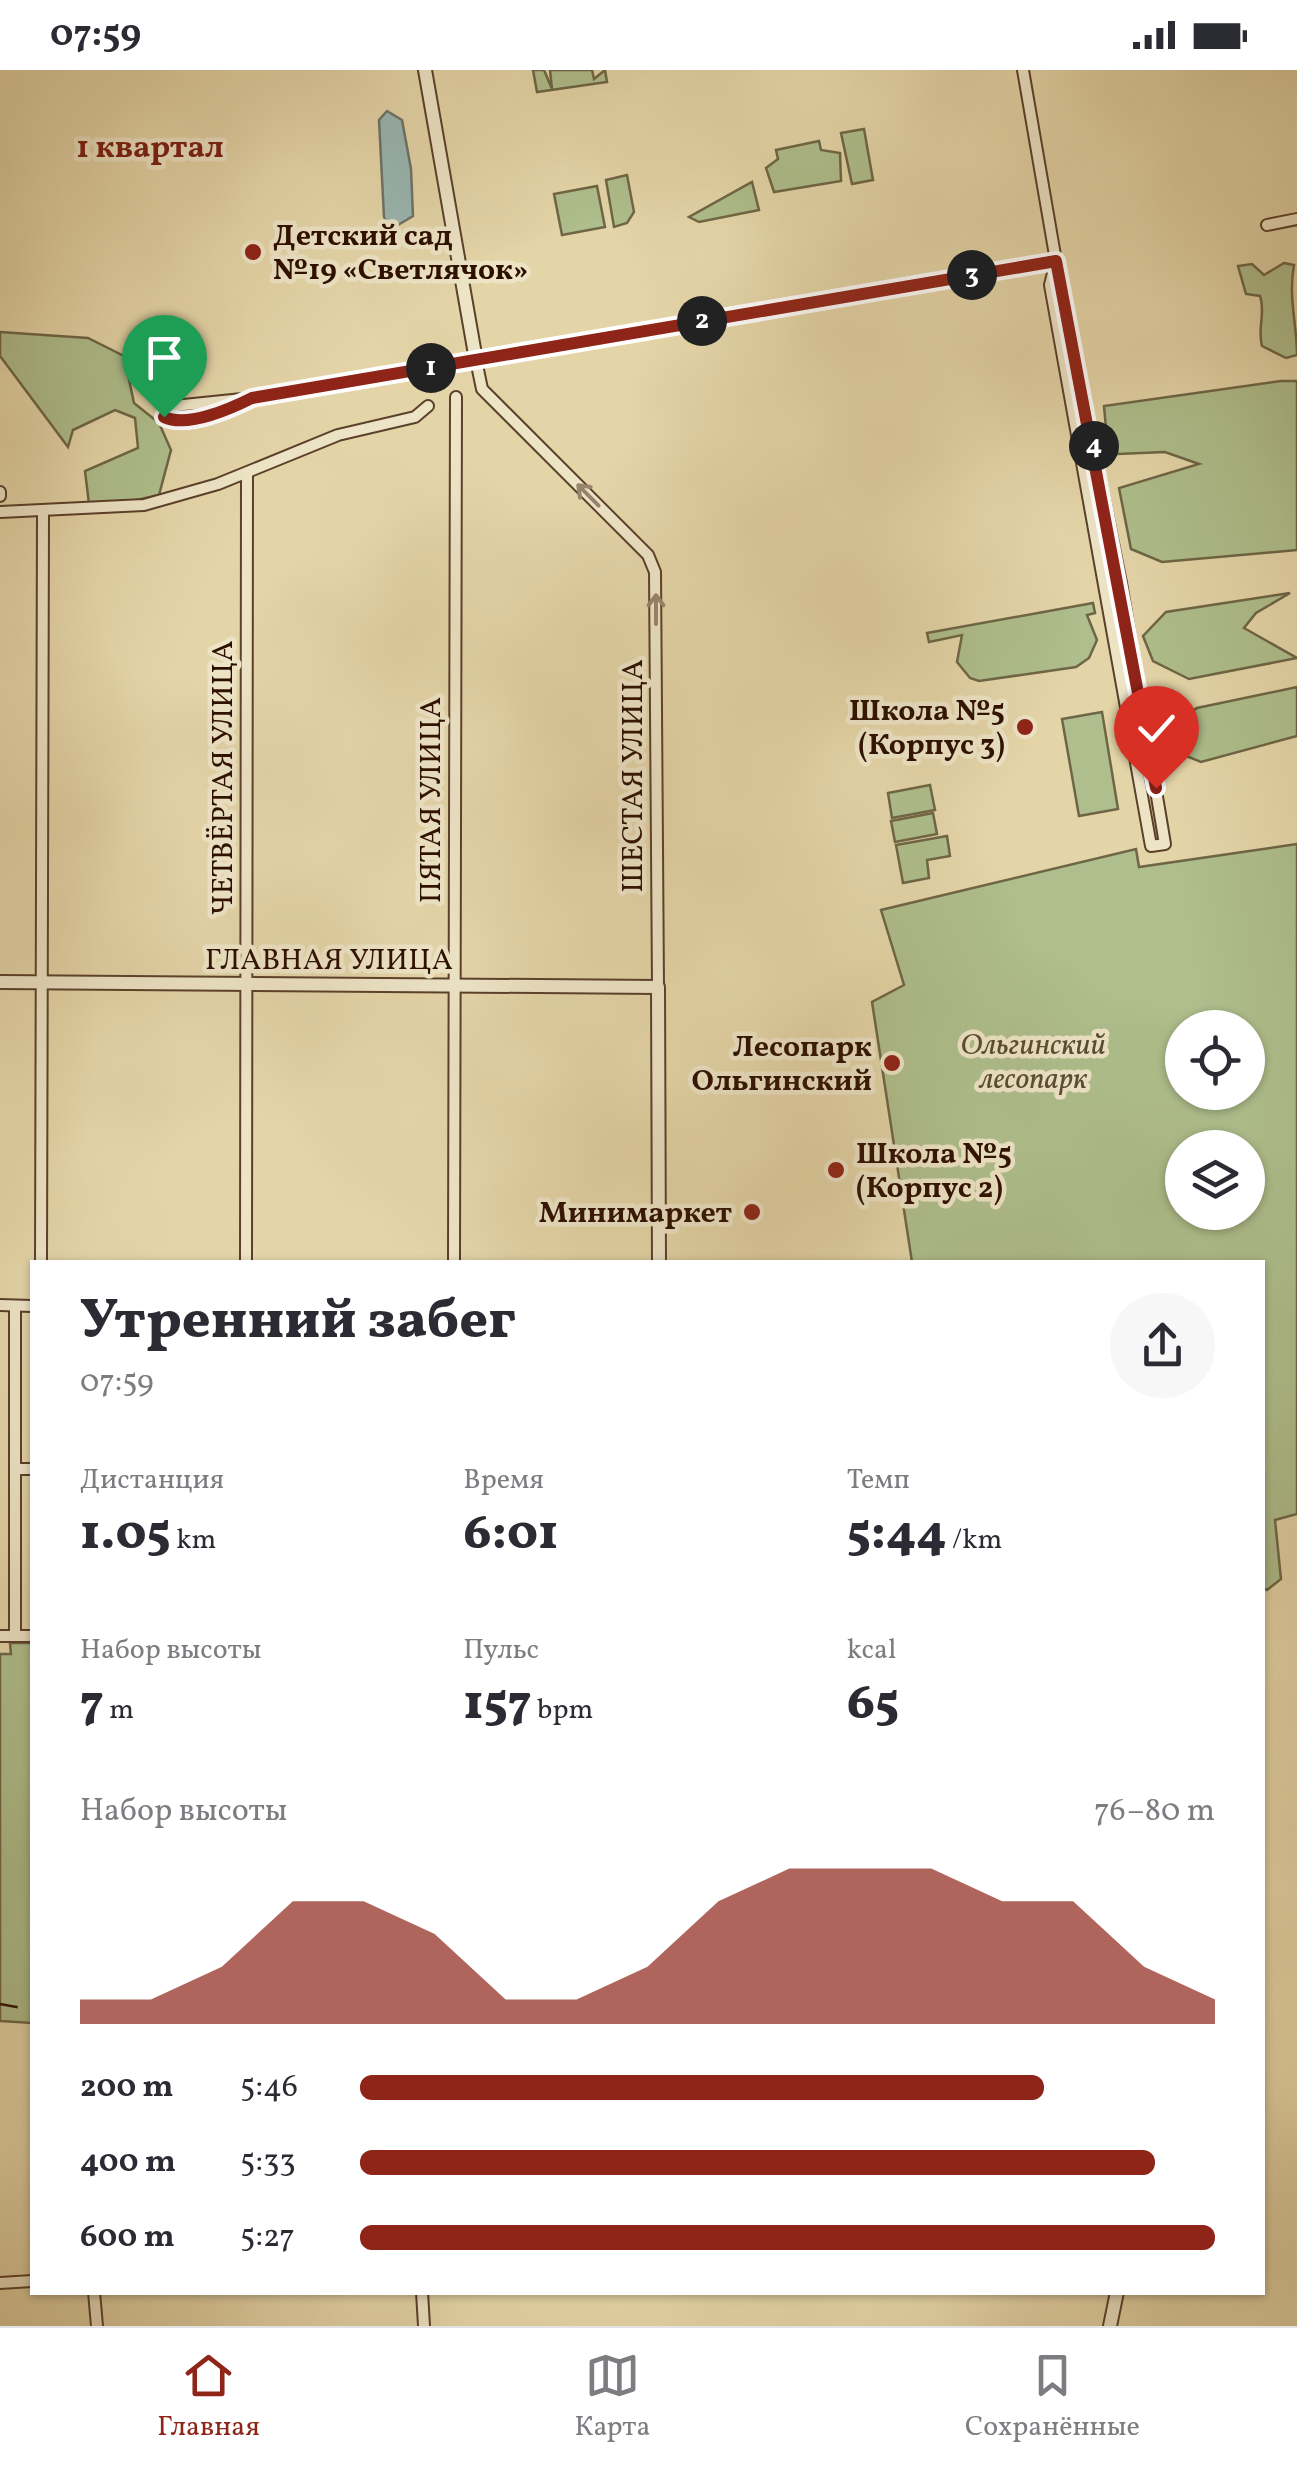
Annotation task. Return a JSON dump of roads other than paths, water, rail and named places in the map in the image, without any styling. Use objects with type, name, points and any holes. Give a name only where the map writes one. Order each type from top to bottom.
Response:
[{"type":"street","points":[[425,70],[476,360]]},
{"type":"street","points":[[1023,70],[1056,261],[1121,583],[1165,844],[1151,846],[1050,285],[1056,261]]},
{"type":"street","points":[[1267,226],[1297,220]]},
{"type":"street","points":[[252,398],[212,414],[174,420],[164,414],[172,406],[252,398],[1056,261]]},
{"type":"street","name":"ШЕСТАЯ УЛИЦА","points":[[476,360],[482,389],[648,555],[655,572],[659,1260]]},
{"type":"street","name":"ПЯТАЯ УЛИЦА","points":[[454,1260],[456,397]]},
{"type":"street","points":[[0,512],[138,507],[247,473],[338,435],[416,417],[428,406]]},
{"type":"street","name":"ЧЕТВЁРТАЯ УЛИЦА","points":[[246,1260],[247,473]]},
{"type":"street","points":[[41,1260],[43,513]]},
{"type":"street","name":"ГЛАВНАЯ УЛИЦА","points":[[0,982],[658,986]]},
{"type":"street","points":[[0,1306],[30,1306]]},
{"type":"street","points":[[14,1636],[16,1306]]},
{"type":"street","points":[[15,1469],[30,1469]]},
{"type":"street","points":[[0,1636],[30,1636]]},
{"type":"street","points":[[0,2283],[30,2280]]},
{"type":"street","points":[[94,2295],[96,2326]]},
{"type":"street","points":[[422,2295],[424,2326]]},
{"type":"street","points":[[1110,2326],[1115,2295]]},
{"type":"water","points":[[387,111],[402,120],[411,169],[413,216],[398,225],[387,223],[384,217],[379,120]]},
{"type":"railway","points":[[0,2004],[30,2010]]},
{"type":"place","name":"Детский сад №19 «Светлячок»","points":[[253,252]]},
{"type":"place","name":"Школа №5 (Корпус 3)","points":[[1025,727]]},
{"type":"place","name":"Лесопарк Ольгинский","points":[[892,1063]]},
{"type":"place","name":"Школа №5 (Корпус 2)","points":[[836,1170]]},
{"type":"place","name":"Минимаркет","points":[[752,1212]]},
{"type":"district","name":"1 квартал","points":[[150,146]]},
{"type":"park label","name":"Ольгинский лесопарк","points":[[1033,1061]]}]
